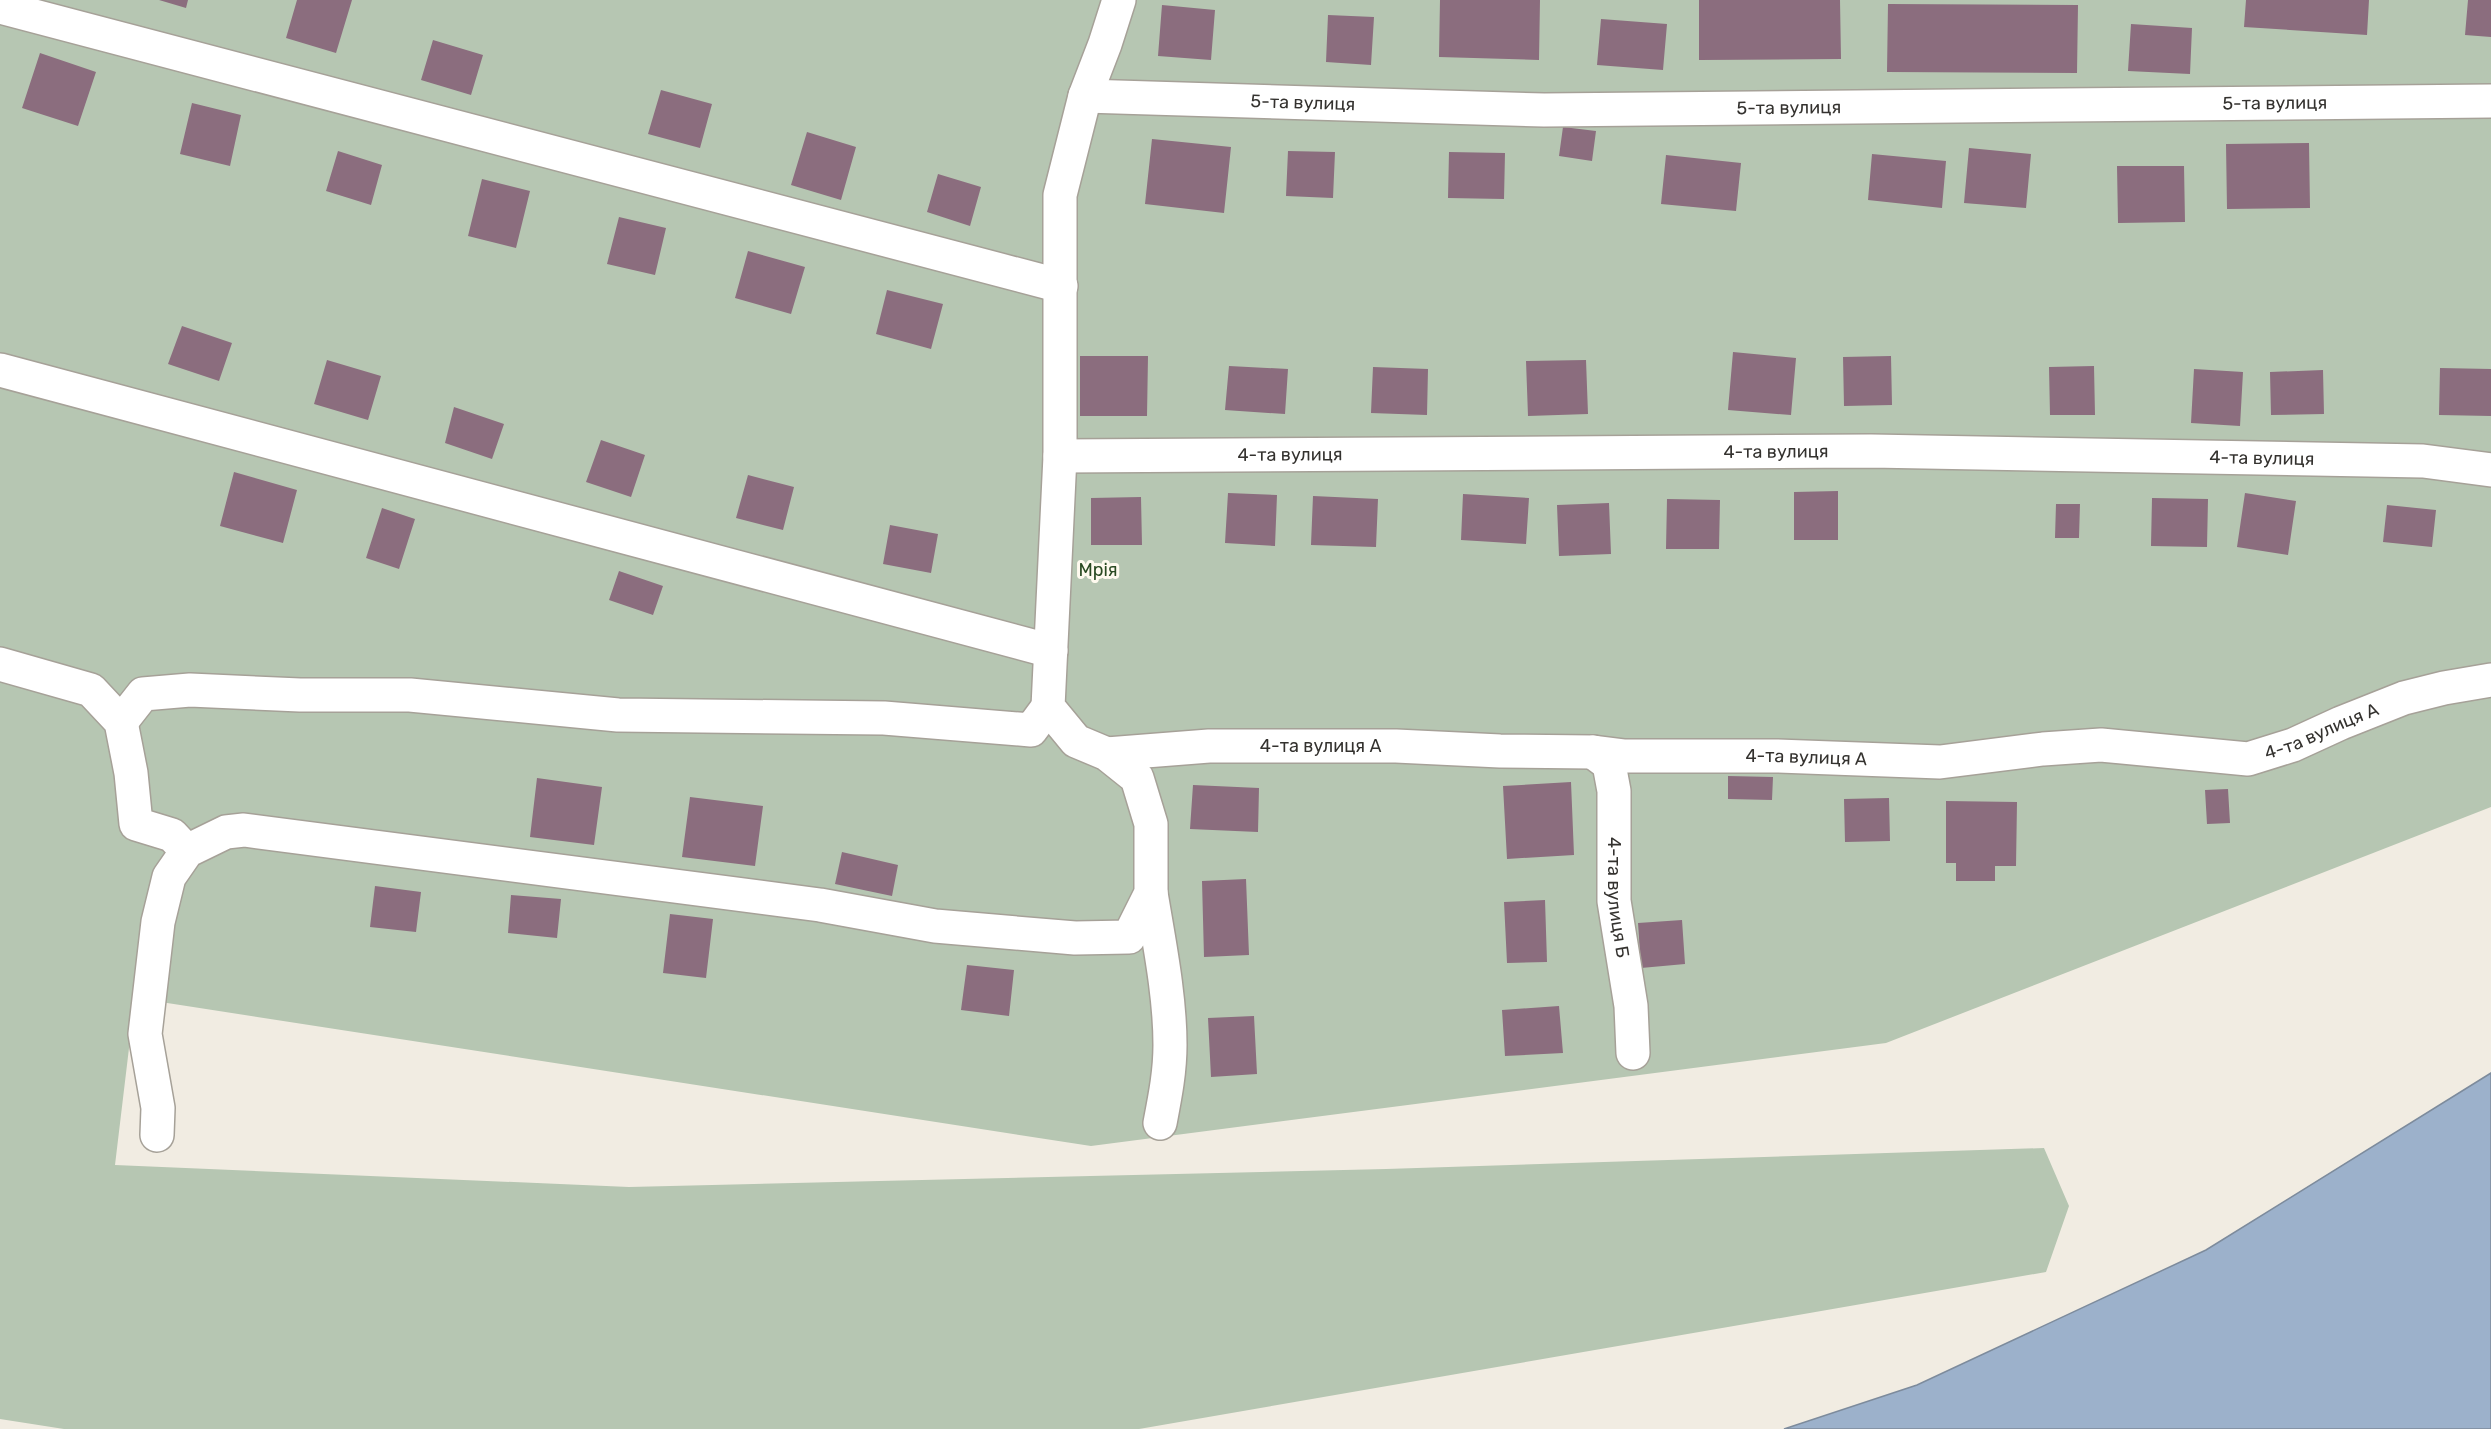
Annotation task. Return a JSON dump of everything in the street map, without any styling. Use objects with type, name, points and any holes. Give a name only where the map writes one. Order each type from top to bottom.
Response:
[{"type":"street","points":[[121,722],[143,694],[190,690],[300,695],[410,695],[618,715],[885,718],[1032,730],[1048,707],[1051,651],[1060,456],[1060,195],[1085,96],[1119,0]]},
{"type":"street","points":[[0,7],[1061,286]]},
{"type":"street","name":"5-та вулиця","points":[[1085,96],[1544,110],[2491,101]]},
{"type":"street","points":[[0,370],[1051,651]]},
{"type":"street","name":"4-та вулиця","points":[[1060,456],[1871,451],[2423,461],[2491,470]]},
{"type":"street","points":[[0,664],[91,690],[121,722],[131,773],[136,824],[172,836],[187,851]]},
{"type":"street","name":"4-та вулиця А","points":[[1107,754],[1209,746],[1396,746],[1500,751],[1593,752],[1625,756],[1777,756],[1940,762],[2043,748],[2101,745],[2248,759],[2293,745],[2404,698],[2491,680]]},
{"type":"street","points":[[1048,707],[1076,741],[1107,754],[1137,778],[1151,824],[1151,893],[1165,989],[1170,1044],[1168,1083],[1160,1123]]},
{"type":"street","name":"4-та вулиця Б","points":[[1593,752],[1609,764],[1614,791],[1614,901],[1631,1006],[1633,1053]]},
{"type":"street","points":[[157,1135],[158,1108],[145,1034],[158,922],[169,877],[187,851],[226,832],[244,830],[820,905],[935,926],[1075,938],[1129,937],[1151,893]]},
{"type":"green space","name":"Мрія","points":[[0,0],[2491,0],[2491,807],[1886,1043],[1091,1146],[135,998],[115,1165],[629,1187],[1386,1169],[2044,1148],[2069,1206],[2046,1272],[1139,1429],[64,1429],[0,1419]]},
{"type":"water","points":[[2491,1073],[2491,1429],[1784,1429],[1917,1385],[2206,1250]]},
{"type":"building","points":[[159,0],[188,0],[186,8]]},
{"type":"building","points":[[297,0],[352,0],[336,53],[286,38]]},
{"type":"building","points":[[1440,0],[1540,0],[1539,60],[1439,57]]},
{"type":"building","points":[[1699,0],[1840,0],[1841,59],[1699,60]]},
{"type":"building","points":[[2246,0],[2369,0],[2367,35],[2244,27]]},
{"type":"building","points":[[2468,0],[2491,0],[2491,37],[2465,35]]},
{"type":"building","points":[[1888,4],[2078,5],[2077,73],[1887,72]]},
{"type":"building","points":[[1162,5],[1215,10],[1211,60],[1158,56]]},
{"type":"building","points":[[1328,15],[1374,17],[1371,65],[1326,62]]},
{"type":"building","points":[[1601,19],[1667,24],[1663,70],[1597,65]]},
{"type":"building","points":[[2131,24],[2192,28],[2190,74],[2128,71]]},
{"type":"building","points":[[433,40],[483,55],[471,95],[421,80]]},
{"type":"building","points":[[40,53],[96,72],[78,126],[22,108]]},
{"type":"building","points":[[661,90],[712,104],[700,148],[648,134]]},
{"type":"building","points":[[192,103],[241,115],[230,166],[180,154]]},
{"type":"building","points":[[1563,127],[1596,131],[1592,161],[1559,156]]},
{"type":"building","points":[[807,132],[856,147],[841,200],[791,185]]},
{"type":"building","points":[[1152,139],[1231,147],[1224,213],[1145,204]]},
{"type":"building","points":[[2309,143],[2310,208],[2227,209],[2226,144]]},
{"type":"building","points":[[1969,148],[2031,154],[2026,208],[1964,203]]},
{"type":"building","points":[[338,151],[382,165],[371,205],[326,191]]},
{"type":"building","points":[[1288,151],[1335,152],[1333,198],[1286,196]]},
{"type":"building","points":[[1449,152],[1505,153],[1504,199],[1448,198]]},
{"type":"building","points":[[1872,154],[1946,161],[1942,208],[1868,200]]},
{"type":"building","points":[[1666,155],[1741,163],[1736,211],[1661,204]]},
{"type":"building","points":[[2117,166],[2184,166],[2185,222],[2118,223]]},
{"type":"building","points":[[938,174],[981,187],[970,226],[927,212]]},
{"type":"building","points":[[482,179],[530,191],[516,248],[468,236]]},
{"type":"building","points":[[619,217],[666,228],[655,275],[607,264]]},
{"type":"building","points":[[748,251],[805,267],[791,314],[735,298]]},
{"type":"building","points":[[887,290],[943,304],[931,349],[876,334]]},
{"type":"building","points":[[182,326],[232,343],[219,381],[168,364]]},
{"type":"building","points":[[1733,352],[1796,358],[1791,415],[1728,410]]},
{"type":"building","points":[[1080,356],[1148,356],[1147,416],[1080,416]]},
{"type":"building","points":[[1891,356],[1892,405],[1844,406],[1843,357]]},
{"type":"building","points":[[327,360],[381,376],[368,420],[314,404]]},
{"type":"building","points":[[1586,360],[1588,414],[1528,416],[1526,361]]},
{"type":"building","points":[[1229,366],[1288,369],[1285,414],[1225,410]]},
{"type":"building","points":[[2094,366],[2095,415],[2050,415],[2049,367]]},
{"type":"building","points":[[1373,367],[1428,369],[1427,415],[1371,413]]},
{"type":"building","points":[[2440,368],[2491,369],[2491,416],[2439,415]]},
{"type":"building","points":[[2194,369],[2243,372],[2240,426],[2191,423]]},
{"type":"building","points":[[2323,370],[2324,414],[2271,415],[2270,372]]},
{"type":"building","points":[[454,407],[504,424],[492,459],[445,443]]},
{"type":"building","points":[[601,440],[645,455],[631,497],[586,482]]},
{"type":"building","points":[[234,472],[297,490],[283,543],[220,526]]},
{"type":"building","points":[[748,475],[794,487],[783,530],[736,518]]},
{"type":"building","points":[[1838,491],[1838,540],[1794,540],[1794,492]]},
{"type":"building","points":[[1228,493],[1277,495],[1275,546],[1225,543]]},
{"type":"building","points":[[2245,493],[2296,501],[2288,555],[2237,547]]},
{"type":"building","points":[[1463,494],[1529,498],[1526,544],[1461,540]]},
{"type":"building","points":[[1313,496],[1378,499],[1376,547],[1311,545]]},
{"type":"building","points":[[1141,497],[1142,545],[1091,545],[1091,498]]},
{"type":"building","points":[[2152,498],[2208,499],[2207,547],[2151,546]]},
{"type":"building","points":[[1667,499],[1720,500],[1719,549],[1666,549]]},
{"type":"building","points":[[1609,503],[1611,554],[1559,556],[1557,505]]},
{"type":"building","points":[[2056,504],[2080,504],[2079,538],[2055,538]]},
{"type":"building","points":[[2387,505],[2436,510],[2432,547],[2383,542]]},
{"type":"building","points":[[382,508],[415,519],[399,569],[366,558]]},
{"type":"building","points":[[890,525],[938,534],[931,573],[883,564]]},
{"type":"building","points":[[619,571],[663,586],[653,615],[609,600]]},
{"type":"building","points":[[1728,776],[1773,777],[1772,800],[1728,799]]},
{"type":"building","points":[[537,778],[602,787],[594,845],[530,837]]},
{"type":"building","points":[[1571,782],[1574,855],[1507,859],[1503,786]]},
{"type":"building","points":[[1193,785],[1259,788],[1258,832],[1190,829]]},
{"type":"building","points":[[2228,789],[2230,823],[2207,824],[2205,790]]},
{"type":"building","points":[[690,797],[763,806],[755,866],[682,857]]},
{"type":"building","points":[[1889,798],[1890,841],[1845,842],[1844,799]]},
{"type":"building","points":[[1946,801],[2017,802],[2016,866],[1995,866],[1995,881],[1956,881],[1956,863],[1946,863]]},
{"type":"building","points":[[842,852],[898,865],[892,896],[835,884]]},
{"type":"building","points":[[1246,879],[1249,955],[1204,957],[1202,881]]},
{"type":"building","points":[[375,886],[421,892],[416,932],[370,927]]},
{"type":"building","points":[[511,895],[561,899],[557,938],[508,933]]},
{"type":"building","points":[[1545,900],[1547,962],[1507,963],[1504,902]]},
{"type":"building","points":[[670,914],[713,919],[706,978],[663,973]]},
{"type":"building","points":[[1682,920],[1685,964],[1641,968],[1638,923]]},
{"type":"building","points":[[967,965],[1014,970],[1009,1016],[961,1010]]},
{"type":"building","points":[[1559,1006],[1563,1053],[1505,1056],[1502,1010]]},
{"type":"building","points":[[1254,1016],[1257,1074],[1211,1077],[1208,1018]]}]
